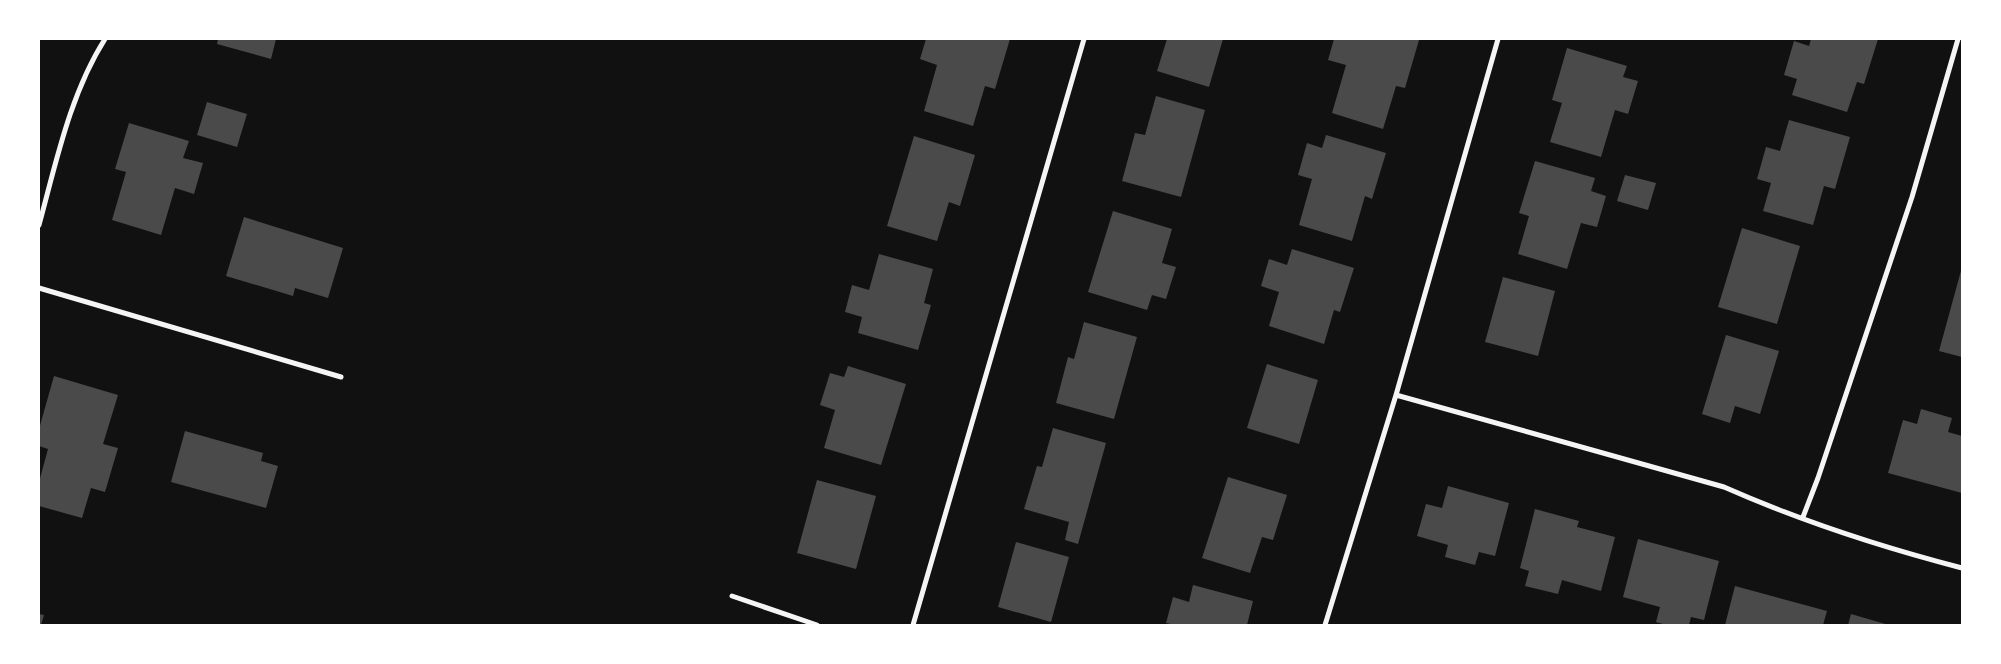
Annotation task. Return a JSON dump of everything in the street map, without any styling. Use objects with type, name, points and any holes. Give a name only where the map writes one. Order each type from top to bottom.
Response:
[{"type":"street","points":[[39,225],[58,154],[78,92],[105,39]]},
{"type":"street","points":[[913,625],[1084,39]]},
{"type":"street","points":[[1325,625],[1396,395],[1498,39]]},
{"type":"street","points":[[1803,518],[1912,197],[1958,39]]},
{"type":"street","points":[[39,288],[341,377]]},
{"type":"street","points":[[1396,395],[1724,487],[1771,508],[1897,551],[1962,568]]},
{"type":"street","points":[[732,596],[817,625]]},
{"type":"building","points":[[218,39],[276,39],[271,59],[217,44]]},
{"type":"building","points":[[926,39],[1010,39],[995,89],[985,86],[973,126],[924,111],[937,65],[920,59]]},
{"type":"building","points":[[1167,39],[1223,39],[1209,87],[1157,71]]},
{"type":"building","points":[[1334,39],[1419,40],[1405,88],[1396,86],[1383,129],[1332,113],[1346,65],[1328,60]]},
{"type":"building","points":[[1811,39],[1878,39],[1864,84],[1857,82],[1847,112],[1792,95],[1797,79],[1784,75],[1794,41],[1809,46]]},
{"type":"building","points":[[1567,48],[1627,66],[1623,77],[1638,81],[1628,114],[1615,110],[1601,157],[1550,142],[1562,103],[1552,100]]},
{"type":"building","points":[[1156,96],[1205,110],[1181,197],[1122,181],[1135,133],[1145,135]]},
{"type":"building","points":[[207,102],[247,114],[237,147],[197,135]]},
{"type":"building","points":[[1789,120],[1850,137],[1835,189],[1824,186],[1813,225],[1763,211],[1771,183],[1757,179],[1766,147],[1780,151]]},
{"type":"building","points":[[129,123],[189,141],[183,158],[203,163],[194,194],[175,188],[161,235],[112,220],[126,172],[115,169]]},
{"type":"building","points":[[1326,135],[1386,153],[1372,199],[1365,196],[1352,241],[1299,225],[1312,179],[1298,175],[1307,143],[1322,148]]},
{"type":"building","points":[[914,136],[975,155],[960,206],[949,202],[937,241],[887,226]]},
{"type":"building","points":[[1535,161],[1595,178],[1591,191],[1606,196],[1597,227],[1581,223],[1567,269],[1518,254],[1529,216],[1519,213]]},
{"type":"building","points":[[1625,175],[1656,183],[1648,210],[1617,201]]},
{"type":"building","points":[[1113,211],[1172,229],[1162,263],[1176,267],[1166,299],[1152,295],[1147,310],[1088,292]]},
{"type":"building","points":[[244,217],[343,248],[328,298],[295,288],[293,296],[226,276]]},
{"type":"building","points":[[1742,228],[1800,246],[1777,324],[1718,307]]},
{"type":"building","points":[[1292,249],[1354,268],[1340,312],[1334,310],[1324,344],[1269,326],[1279,292],[1261,286],[1269,259],[1287,265]]},
{"type":"building","points":[[879,254],[933,269],[924,303],[931,305],[918,350],[858,333],[862,317],[845,312],[852,285],[869,290]]},
{"type":"building","points":[[1962,267],[1962,357],[1939,351]]},
{"type":"building","points":[[1503,277],[1555,291],[1538,356],[1485,342]]},
{"type":"building","points":[[1084,322],[1137,337],[1114,419],[1056,403],[1068,357],[1074,359]]},
{"type":"building","points":[[1726,335],[1779,351],[1760,414],[1735,406],[1730,423],[1702,414]]},
{"type":"building","points":[[1267,364],[1318,380],[1299,444],[1247,428]]},
{"type":"building","points":[[848,366],[906,384],[881,465],[824,448],[835,410],[820,405],[830,373],[844,377]]},
{"type":"building","points":[[54,376],[118,395],[103,444],[118,448],[105,492],[91,488],[82,518],[39,506],[39,482],[48,449],[39,446],[39,429]]},
{"type":"building","points":[[1921,409],[1952,418],[1948,432],[1962,436],[1962,493],[1888,473],[1903,420],[1917,424]]},
{"type":"building","points":[[1053,428],[1106,443],[1078,544],[1065,540],[1069,522],[1024,509],[1037,466],[1042,467]]},
{"type":"building","points":[[185,431],[263,453],[261,461],[278,466],[266,508],[171,482]]},
{"type":"building","points":[[1228,477],[1287,495],[1273,540],[1262,537],[1250,573],[1202,558]]},
{"type":"building","points":[[817,480],[876,496],[856,569],[797,553]]},
{"type":"building","points":[[1448,486],[1509,503],[1495,556],[1479,552],[1475,565],[1445,557],[1448,545],[1417,536],[1426,504],[1442,508]]},
{"type":"building","points":[[1535,509],[1579,521],[1577,527],[1615,537],[1601,591],[1562,580],[1558,594],[1525,586],[1529,571],[1520,568]]},
{"type":"building","points":[[1638,539],[1719,561],[1704,620],[1691,617],[1689,625],[1666,625],[1656,622],[1660,607],[1623,597]]},
{"type":"building","points":[[1016,542],[1069,557],[1051,622],[998,607]]},
{"type":"building","points":[[1193,585],[1253,601],[1247,625],[1175,625],[1166,623],[1173,597],[1189,602]]},
{"type":"building","points":[[1735,586],[1827,611],[1823,625],[1725,625]]},
{"type":"building","points":[[39,614],[44,615],[41,625],[39,625]]},
{"type":"building","points":[[1851,614],[1889,625],[1848,625]]}]
